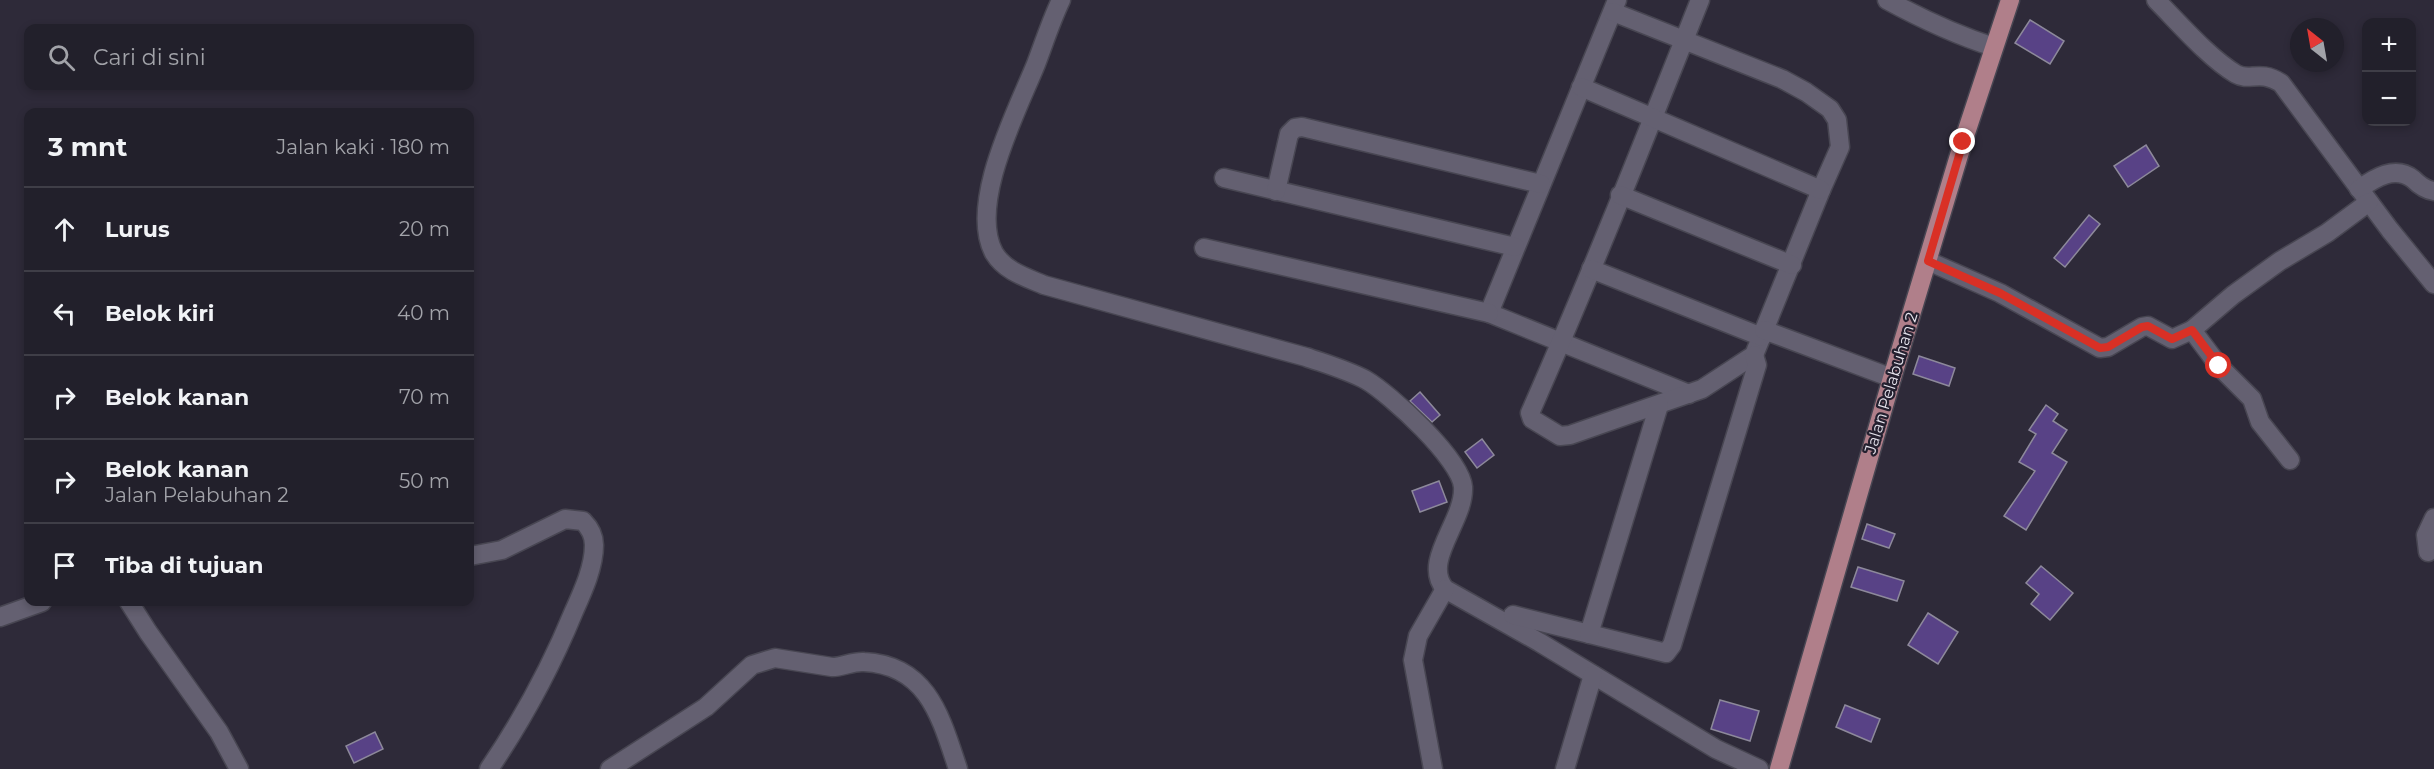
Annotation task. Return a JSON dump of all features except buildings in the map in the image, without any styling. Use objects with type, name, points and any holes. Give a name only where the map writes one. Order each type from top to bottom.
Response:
[{"type":"main road","name":"Jalan Pelabuhan 2","points":[[1779,769],[1892,378],[2010,0]]},
{"type":"street","points":[[1061,0],[993,171],[987,198],[989,237],[994,252],[1003,264],[1016,273],[1044,285],[1327,364],[1357,376],[1380,390],[1451,459],[1461,477],[1461,503],[1436,565],[1438,579],[1445,590],[1716,749],[1759,769]]},
{"type":"street","points":[[1489,313],[1615,6],[1685,39],[1806,92],[1830,109],[1837,120],[1840,147],[1754,355],[1702,389],[1570,435],[1560,436],[1532,419],[1530,413],[1561,343],[1620,195],[1653,117],[1685,39],[1701,0]]},
{"type":"street","points":[[1887,0],[1942,28],[1994,47]]},
{"type":"street","points":[[2156,0],[2235,73],[2248,77],[2264,75],[2281,83],[2434,284]]},
{"type":"street","points":[[1581,87],[1821,190]]},
{"type":"street","points":[[1276,191],[1289,134],[1294,128],[1302,127],[1541,184]]},
{"type":"street","points":[[1928,261],[2000,293],[2100,348],[2108,347],[2142,327],[2148,326],[2172,339],[2192,330],[2280,261],[2327,233],[2364,195],[2374,179],[2393,172],[2405,173],[2422,187],[2434,191]]},
{"type":"street","points":[[1224,178],[1515,247]]},
{"type":"street","points":[[1620,195],[1792,265]]},
{"type":"street","points":[[1204,248],[1489,313],[1689,394]]},
{"type":"street","points":[[1591,269],[1892,378]]},
{"type":"street","points":[[2192,330],[2219,366],[2252,399],[2260,422],[2290,460]]},
{"type":"street","points":[[1513,615],[1658,652],[1666,652],[1672,645],[1757,365],[1754,355]]},
{"type":"street","points":[[1589,634],[1659,405]]},
{"type":"street","points":[[2428,552],[2426,535],[2434,518]]},
{"type":"street","points":[[474,555],[502,550],[565,519],[583,521],[592,531],[593,556],[589,572],[567,628],[525,712],[489,769]]},
{"type":"street","points":[[1433,769],[1413,660],[1418,636],[1445,590]]},
{"type":"street","points":[[0,617],[31,606]]},
{"type":"street","points":[[132,606],[219,732],[239,769]]},
{"type":"street","points":[[610,769],[706,707],[752,665],[775,658],[832,667],[861,661],[878,663],[910,676],[922,688],[937,711],[958,769]]},
{"type":"street","points":[[1565,769],[1593,675]]},
{"type":"route","points":[[1963,142],[1928,261],[2000,293],[2100,348],[2119,342],[2142,327],[2148,326],[2172,339],[2192,330],[2219,366]]}]
